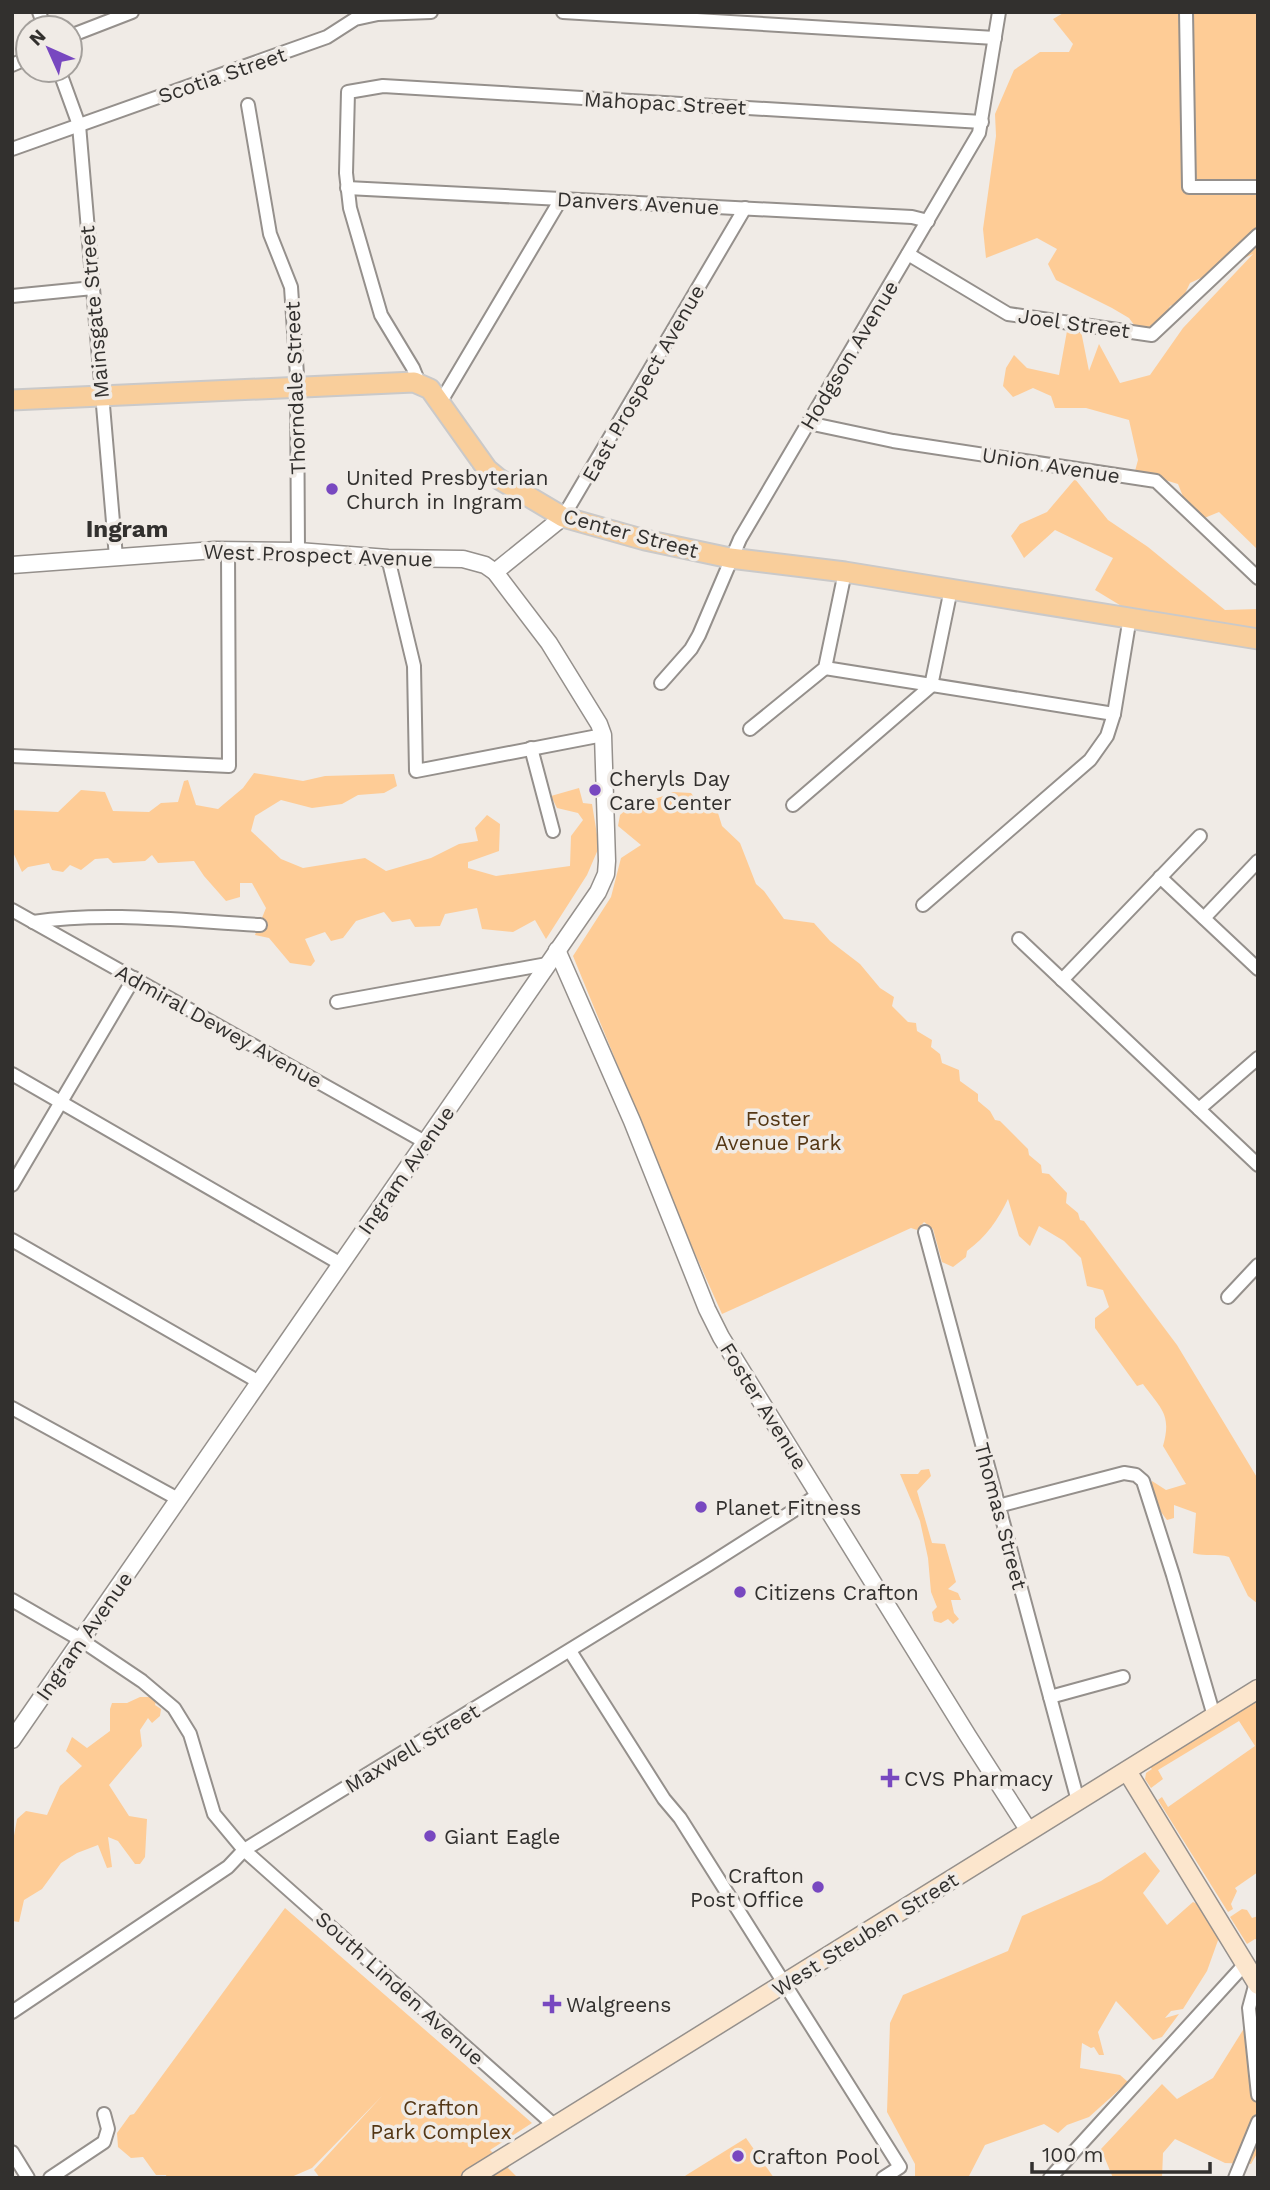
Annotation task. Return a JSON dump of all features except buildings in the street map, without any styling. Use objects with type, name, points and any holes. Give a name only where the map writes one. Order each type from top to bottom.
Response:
[{"type":"main road","points":[[12,400],[413,382]]},
{"type":"main road","name":"Center Street","points":[[413,382],[430,389],[487,469],[499,479],[564,517],[645,540],[730,558],[845,572],[1258,639]]},
{"type":"main road","name":"West Steuben Street","points":[[471,2178],[1258,1689]]},
{"type":"main road","points":[[1127,1771],[1257,1983]]},
{"type":"street","points":[[84,31],[132,12]]},
{"type":"street","name":"Scotia Street","points":[[12,149],[327,37],[355,19],[378,14],[431,12]]},
{"type":"street","points":[[564,12],[756,18],[995,38]]},
{"type":"street","name":"Hodgson Avenue","points":[[661,683],[691,649],[730,558],[979,133],[999,12]]},
{"type":"street","points":[[1186,12],[1189,187],[1258,187]]},
{"type":"street","name":"Mainsgate Street","points":[[65,84],[79,125],[116,557]]},
{"type":"street","name":"Mahopac Street","points":[[347,188],[348,92],[383,86],[982,121]]},
{"type":"street","name":"Thorndale Street","points":[[248,105],[270,234],[291,287],[297,386],[298,551]]},
{"type":"street","points":[[347,188],[376,304],[413,368],[413,382]]},
{"type":"street","name":"Danvers Avenue","points":[[347,188],[912,217],[928,221]]},
{"type":"street","points":[[440,402],[561,199]]},
{"type":"street","name":"East Prospect Avenue","points":[[501,566],[564,517],[746,208]]},
{"type":"street","name":"Joel Street","points":[[908,254],[1008,314],[1152,335],[1258,235]]},
{"type":"street","points":[[12,296],[93,288]]},
{"type":"street","name":"Union Avenue","points":[[808,424],[906,443],[1156,481],[1258,578]]},
{"type":"street","points":[[12,743],[12,757],[229,766],[228,550]]},
{"type":"street","name":"West Prospect Avenue","points":[[12,565],[228,550],[463,559],[501,566]]},
{"type":"street","points":[[388,558],[414,666],[416,771],[603,735]]},
{"type":"street","name":"Ingram Avenue","points":[[12,1740],[598,892],[606,874],[607,802],[603,735],[599,724],[501,566]]},
{"type":"street","points":[[750,729],[825,668],[845,572]]},
{"type":"street","points":[[793,805],[932,686],[951,589]]},
{"type":"street","points":[[923,905],[1090,760],[1107,736],[1114,714],[1130,617]]},
{"type":"street","points":[[825,668],[1114,714]]},
{"type":"street","points":[[531,748],[553,831]]},
{"type":"street","points":[[1062,980],[1200,836]]},
{"type":"street","points":[[1204,918],[1258,861]]},
{"type":"street","points":[[1160,877],[1258,969]]},
{"type":"street","name":"Admiral Dewey Avenue","points":[[12,910],[425,1142]]},
{"type":"street","points":[[33,922],[66,917],[97,917],[260,925]]},
{"type":"street","points":[[1019,939],[1258,1165]]},
{"type":"street","name":"Foster Avenue","points":[[557,950],[632,1121],[707,1309],[818,1495],[1029,1831]]},
{"type":"street","points":[[337,1002],[547,964]]},
{"type":"street","points":[[12,1185],[134,978]]},
{"type":"street","points":[[1199,1109],[1258,1058]]},
{"type":"street","points":[[12,1074],[341,1264]]},
{"type":"street","name":"Thomas Street","points":[[925,1232],[1078,1801]]},
{"type":"street","points":[[12,1240],[260,1382]]},
{"type":"street","points":[[1228,1297],[1258,1265]]},
{"type":"street","points":[[12,1408],[178,1499]]},
{"type":"street","points":[[998,1506],[1124,1474],[1136,1475],[1147,1489],[1214,1716]]},
{"type":"street","name":"Maxwell Street","points":[[12,2012],[228,1867],[244,1850],[570,1651],[818,1495]]},
{"type":"street","name":"South Linden Avenue","points":[[12,1600],[81,1640],[142,1681],[174,1708],[190,1734],[214,1814],[244,1850],[555,2126]]},
{"type":"street","points":[[570,1651],[785,1983],[900,2167],[883,2178]]},
{"type":"street","points":[[1050,1697],[1124,1676]]},
{"type":"street","points":[[1050,2178],[1245,1964]]},
{"type":"street","points":[[1257,1983],[1249,2008],[1258,2095]]},
{"type":"street","points":[[50,2178],[104,2142],[108,2129],[104,2114]]},
{"type":"street","points":[[1234,2178],[1253,2149],[1258,2122]]},
{"type":"street","points":[[12,2152],[28,2178]]},
{"type":"green space","points":[[1065,12],[1258,12],[1258,550],[1219,512],[1202,519],[1184,499],[1178,484],[1135,471],[1138,460],[1129,420],[1086,408],[1055,408],[1051,396],[1033,388],[1013,397],[1003,386],[1006,368],[1014,355],[1027,368],[1059,375],[1067,331],[1081,331],[1089,371],[1099,344],[1120,383],[1150,375],[1183,328],[1253,254],[1190,283],[1181,302],[1170,306],[1158,324],[1138,330],[1129,318],[1056,280],[1048,264],[1057,249],[1037,238],[986,258],[983,229],[996,136],[995,114],[1014,70],[1040,52],[1069,52],[1073,44],[1053,19]]},
{"type":"green space","points":[[1075,479],[1108,520],[1148,547],[1225,610],[1258,609],[1258,642],[1161,630],[1095,590],[1113,558],[1055,530],[1024,558],[1011,536],[1020,524],[1047,512]]},
{"type":"green space","points":[[254,773],[303,781],[325,776],[394,774],[397,786],[384,793],[358,795],[342,804],[312,808],[281,800],[255,816],[251,831],[281,859],[303,868],[365,858],[386,871],[431,858],[459,844],[478,841],[475,828],[487,815],[500,824],[499,851],[468,862],[468,868],[496,876],[570,866],[571,836],[583,820],[578,813],[557,808],[551,796],[579,788],[583,803],[592,804],[599,847],[587,875],[546,939],[535,920],[513,932],[482,929],[477,908],[445,914],[440,926],[415,927],[410,919],[392,922],[384,912],[356,921],[343,938],[331,941],[325,932],[305,939],[315,961],[311,966],[290,963],[269,938],[255,935],[266,908],[252,883],[240,883],[240,897],[226,901],[194,861],[158,863],[152,855],[145,861],[113,863],[108,858],[95,859],[81,870],[70,865],[63,872],[52,870],[49,863],[28,867],[22,872],[12,850],[12,810],[58,812],[81,790],[105,792],[113,811],[149,812],[161,803],[178,802],[184,781],[188,780],[196,805],[218,809],[243,788]]},
{"type":"green space","name":"Foster Avenue Park","points":[[673,792],[691,793],[705,811],[718,813],[722,826],[740,843],[756,884],[784,919],[814,923],[830,941],[860,964],[880,988],[894,997],[892,1006],[908,1022],[916,1023],[917,1031],[932,1040],[931,1047],[940,1054],[942,1063],[959,1070],[960,1081],[978,1094],[978,1101],[990,1111],[995,1120],[1000,1121],[1028,1149],[1029,1155],[1041,1165],[1042,1173],[1049,1174],[1067,1193],[1066,1203],[1078,1213],[1080,1220],[1084,1221],[1177,1345],[1258,1479],[1258,1604],[1248,1596],[1229,1557],[1193,1553],[1196,1513],[1174,1505],[1174,1518],[1167,1520],[1147,1498],[1152,1481],[1166,1490],[1186,1484],[1163,1446],[1166,1426],[1163,1412],[1143,1384],[1137,1386],[1095,1328],[1095,1318],[1109,1307],[1103,1290],[1087,1286],[1081,1258],[1064,1241],[1039,1226],[1030,1246],[1019,1236],[1008,1199],[991,1228],[967,1251],[966,1257],[953,1267],[942,1262],[933,1229],[924,1222],[917,1230],[911,1228],[722,1314],[573,956],[611,897],[621,858],[641,845],[618,826],[620,815],[639,804]]},
{"type":"green space","points":[[929,1469],[931,1476],[917,1491],[932,1543],[945,1544],[956,1582],[948,1589],[958,1593],[961,1600],[951,1600],[954,1613],[959,1619],[953,1624],[948,1619],[941,1623],[934,1621],[932,1612],[937,1607],[931,1592],[928,1558],[920,1521],[900,1474],[918,1474],[921,1470]]},
{"type":"green space","points":[[140,1697],[157,1697],[155,1705],[161,1709],[160,1716],[152,1723],[148,1718],[140,1730],[142,1746],[109,1785],[129,1816],[147,1819],[145,1857],[140,1864],[135,1864],[118,1841],[108,1837],[112,1867],[107,1868],[98,1845],[77,1853],[61,1863],[42,1889],[24,1900],[19,1922],[12,1921],[12,1847],[17,1819],[26,1811],[47,1815],[60,1786],[82,1766],[66,1751],[72,1737],[87,1748],[110,1731],[112,1703],[127,1703]]},
{"type":"green space","points":[[1258,1700],[1258,1872],[1235,1888],[1237,1891],[1231,1904],[1233,1909],[1228,1912],[1158,1800],[1162,1797],[1168,1807],[1255,1746],[1239,1721],[1158,1770],[1163,1779],[1151,1788],[1145,1779],[1146,1773],[1152,1769],[1150,1767]]},
{"type":"green space","points":[[1145,1852],[1160,1871],[1143,1893],[1167,1925],[1193,1902],[1208,1909],[1221,1932],[1207,1971],[1183,2009],[1171,2011],[1165,2018],[1179,2014],[1162,2037],[1153,2040],[1116,2001],[1098,2032],[1104,2055],[1099,2055],[1094,2047],[1082,2043],[1080,2068],[1120,2075],[1128,2082],[1089,2117],[1067,2125],[1058,2133],[1044,2124],[985,2145],[968,2178],[915,2178],[915,2164],[887,2112],[890,2023],[903,1995],[1008,1951],[1022,1916],[1101,1881]]},
{"type":"green space","name":"Crafton Park Complex","points":[[285,1908],[532,2123],[490,2150],[518,2178],[320,2178],[314,2170],[382,2096],[312,2168],[289,2178],[167,2178],[166,2175],[156,2175],[143,2157],[131,2158],[118,2147],[117,2133],[130,2115],[134,2114]]},
{"type":"green space","points":[[1242,1909],[1247,1910],[1252,1918],[1258,1916],[1258,1940],[1247,1944],[1230,1917]]},
{"type":"green space","points":[[1253,2014],[1258,2014],[1258,2152],[1251,2164],[1225,2163],[1175,2139],[1163,2153],[1162,2178],[1113,2178],[1101,2149],[1162,2084],[1177,2099],[1213,2078]]},
{"type":"green space","name":"Crafton Pool","points":[[746,2138],[774,2178],[682,2178],[688,2174]]},
{"type":"place","name":"United Presbyterian Church in Ingram","points":[[332,489]]},
{"type":"place","name":"Cheryls Day Care Center","points":[[595,790]]},
{"type":"place","name":"Planet Fitness","points":[[701,1507]]},
{"type":"place","name":"Citizens Crafton","points":[[740,1592]]},
{"type":"place","name":"CVS Pharmacy","points":[[890,1778]]},
{"type":"place","name":"Giant Eagle","points":[[430,1836]]},
{"type":"place","name":"Crafton Post Office","points":[[818,1887]]},
{"type":"place","name":"Walgreens","points":[[552,2004]]},
{"type":"place","name":"Crafton Pool","points":[[738,2156]]},
{"type":"district","name":"Ingram","points":[[127,529]]}]
